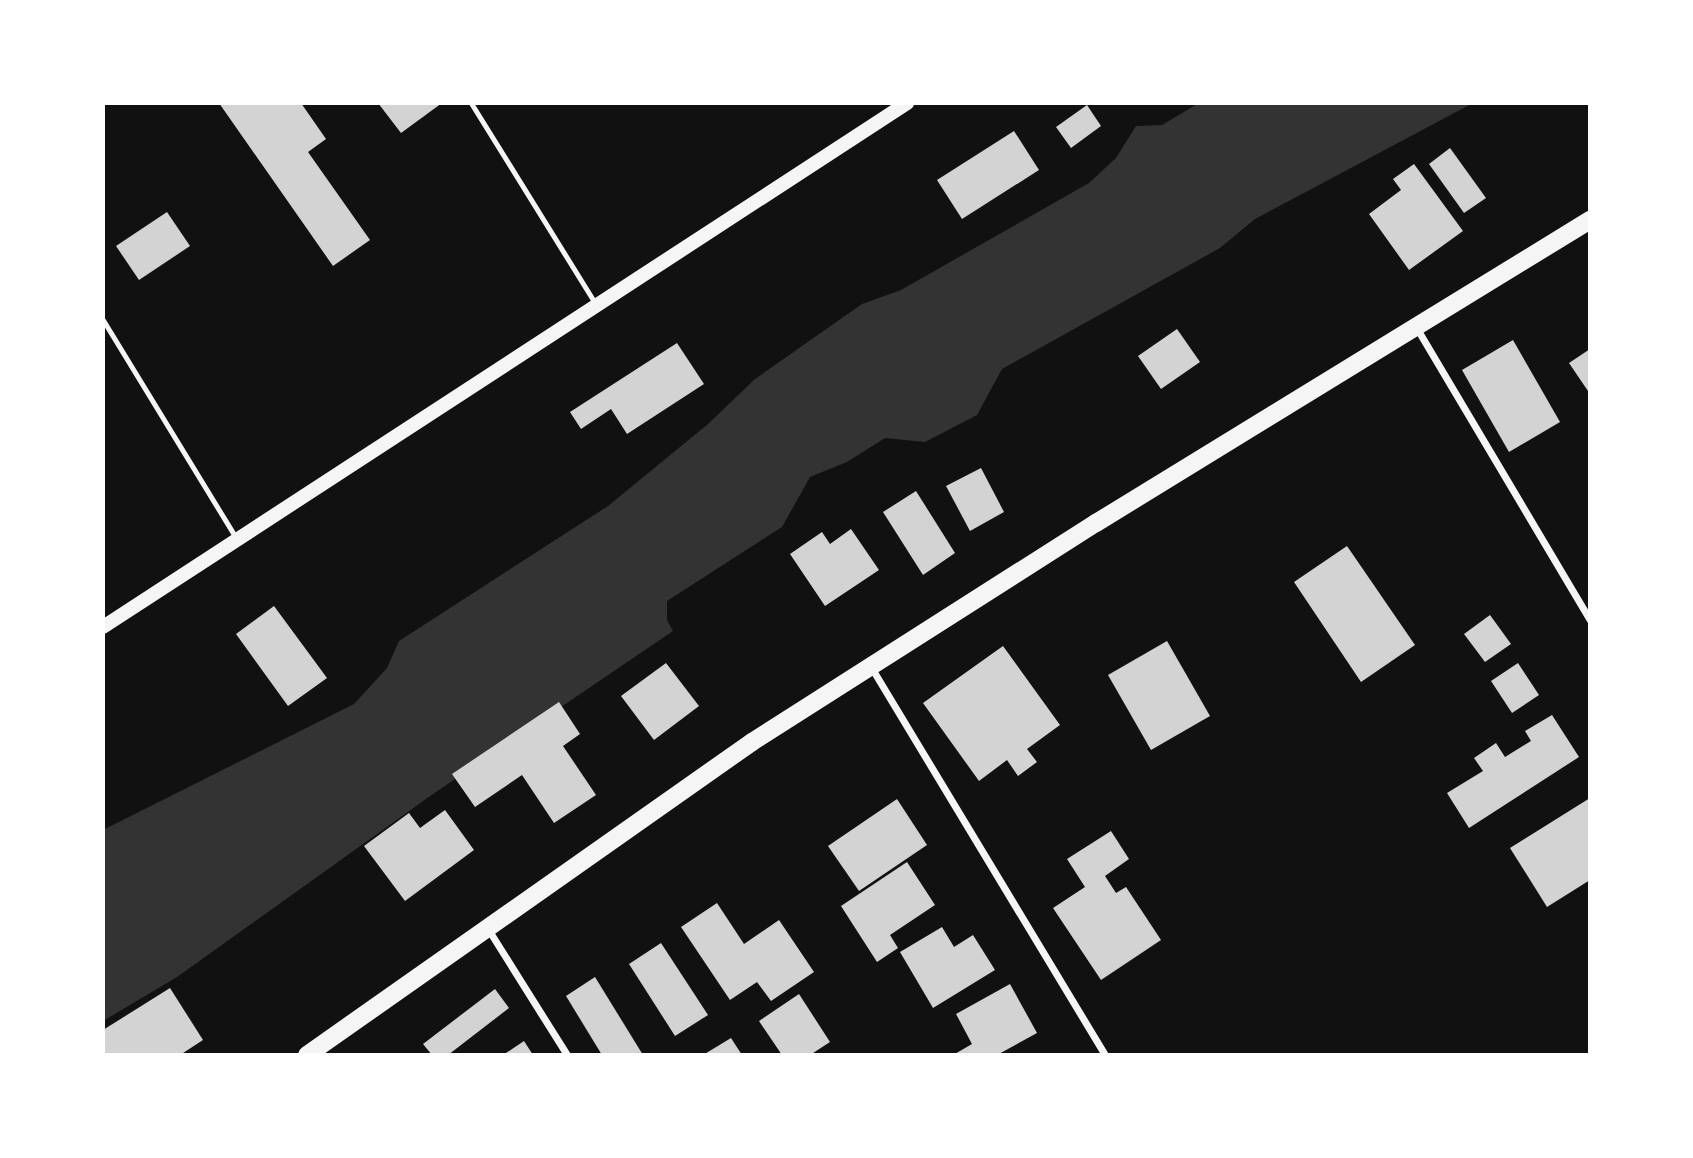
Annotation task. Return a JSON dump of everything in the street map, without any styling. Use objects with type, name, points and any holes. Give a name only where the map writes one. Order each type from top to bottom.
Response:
[{"type":"main road","points":[[103,627],[907,103]]},
{"type":"main road","points":[[307,1055],[752,742],[1590,220]]},
{"type":"street","points":[[1416,327],[1590,620]]},
{"type":"street","points":[[871,667],[1105,1055]]},
{"type":"street","points":[[487,929],[567,1055]]},
{"type":"lane","points":[[471,103],[597,306]]},
{"type":"lane","points":[[103,320],[238,541]]},
{"type":"shaded area","points":[[1199,103],[1473,103],[1255,219],[1220,248],[1002,369],[977,415],[925,442],[885,438],[847,462],[810,477],[782,527],[667,601],[667,620],[673,631],[433,794],[177,977],[103,1021],[103,830],[354,704],[387,668],[399,641],[608,506],[708,424],[755,379],[862,304],[901,290],[1089,183],[1116,158],[1136,126],[1162,125]]},
{"type":"building","points":[[219,103],[301,103],[326,139],[308,152],[370,240],[333,266]]},
{"type":"building","points":[[378,103],[442,103],[401,133]]},
{"type":"building","points":[[1087,105],[1101,126],[1071,148],[1056,127]]},
{"type":"building","points":[[1014,131],[1039,170],[962,219],[937,180]]},
{"type":"building","points":[[1450,148],[1486,198],[1464,213],[1429,164]]},
{"type":"building","points":[[1414,164],[1463,231],[1409,270],[1369,214],[1401,190],[1393,179]]},
{"type":"building","points":[[167,212],[190,246],[139,280],[116,246]]},
{"type":"building","points":[[1177,329],[1200,362],[1161,389],[1138,356]]},
{"type":"building","points":[[1513,340],[1560,422],[1509,452],[1462,370]]},
{"type":"building","points":[[677,343],[704,384],[627,434],[611,409],[581,429],[570,412]]},
{"type":"building","points":[[1590,349],[1590,394],[1569,363]]},
{"type":"building","points":[[981,468],[1004,512],[970,531],[946,486]]},
{"type":"building","points":[[916,491],[955,553],[923,575],[883,512]]},
{"type":"building","points":[[851,529],[879,570],[825,606],[790,554],[822,532],[830,544]]},
{"type":"building","points":[[1347,546],[1415,645],[1361,682],[1294,582]]},
{"type":"building","points":[[274,606],[327,678],[288,706],[236,634]]},
{"type":"building","points":[[1490,615],[1511,644],[1485,662],[1464,634]]},
{"type":"building","points":[[1167,641],[1210,716],[1151,750],[1108,675]]},
{"type":"building","points":[[1003,646],[1060,725],[1027,749],[1037,762],[1018,776],[1007,760],[979,781],[923,703]]},
{"type":"building","points":[[666,663],[699,706],[654,740],[621,696]]},
{"type":"building","points":[[1518,663],[1539,695],[1512,713],[1491,681]]},
{"type":"building","points":[[559,702],[580,734],[563,746],[596,795],[554,823],[522,775],[475,807],[452,774]]},
{"type":"building","points":[[1552,715],[1579,757],[1469,828],[1447,793],[1483,771],[1474,758],[1496,743],[1505,757],[1531,741],[1525,731]]},
{"type":"building","points":[[1590,798],[1590,880],[1547,907],[1510,848]]},
{"type":"building","points":[[897,799],[927,845],[859,891],[828,846]]},
{"type":"building","points":[[445,810],[474,850],[405,901],[364,846],[409,813],[420,828]]},
{"type":"building","points":[[1111,831],[1129,859],[1105,876],[1116,893],[1126,887],[1161,940],[1101,980],[1053,908],[1085,887],[1067,859]]},
{"type":"building","points":[[907,862],[935,905],[890,935],[898,948],[877,962],[841,906]]},
{"type":"building","points":[[717,903],[744,944],[779,920],[814,972],[771,1001],[757,982],[730,1000],[681,927]]},
{"type":"building","points":[[942,927],[954,947],[973,935],[995,970],[933,1008],[900,952]]},
{"type":"building","points":[[661,943],[708,1015],[675,1036],[629,964]]},
{"type":"building","points":[[595,977],[643,1055],[602,1055],[566,996]]},
{"type":"building","points":[[1010,984],[1037,1033],[997,1055],[953,1055],[972,1044],[956,1014]]},
{"type":"building","points":[[170,988],[203,1040],[180,1055],[103,1055],[103,1030]]},
{"type":"building","points":[[495,989],[509,1008],[448,1055],[432,1055],[423,1044]]},
{"type":"building","points":[[799,994],[830,1042],[810,1055],[782,1055],[759,1021]]},
{"type":"building","points":[[731,1038],[742,1055],[703,1055]]},
{"type":"building","points":[[524,1041],[533,1055],[503,1055]]}]
